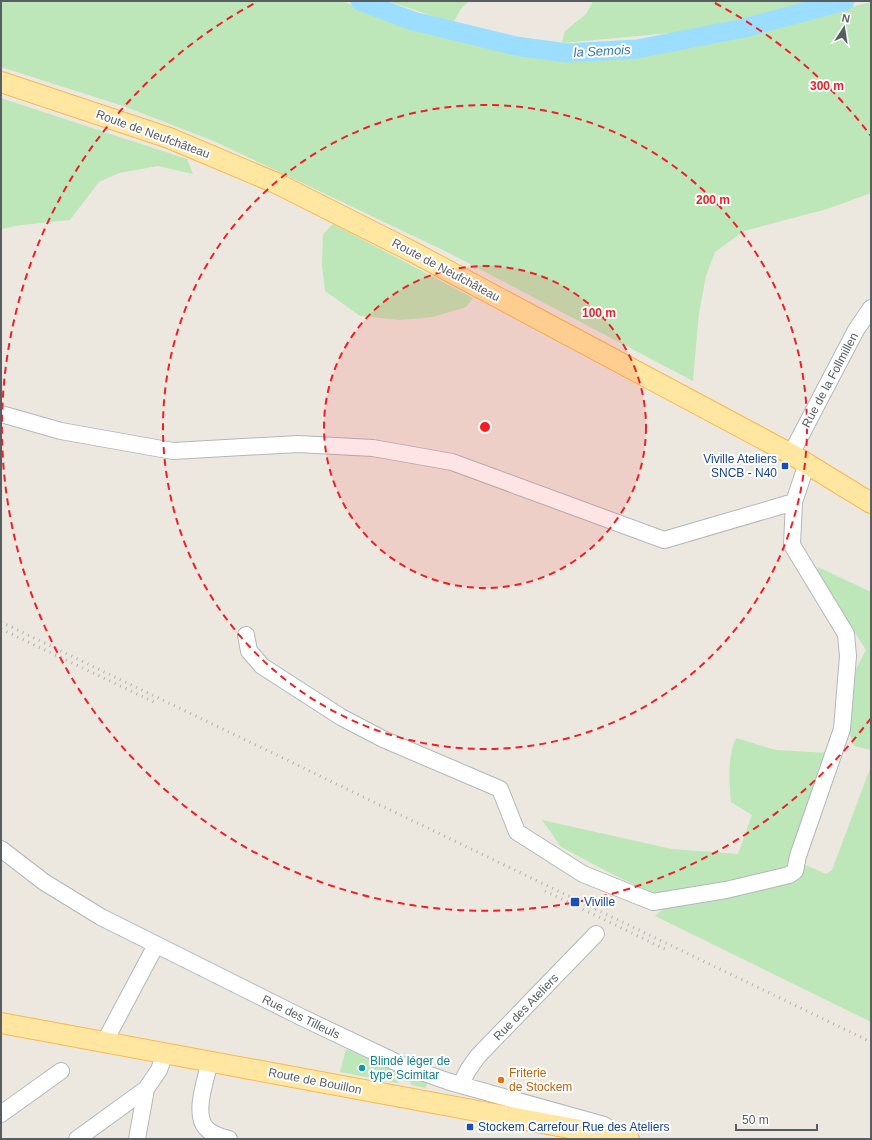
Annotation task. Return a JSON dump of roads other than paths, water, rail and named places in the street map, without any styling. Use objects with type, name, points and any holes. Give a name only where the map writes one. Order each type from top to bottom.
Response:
[{"type":"main road","name":"Route de Neufchâteau","points":[[1,82],[169,138],[276,183],[397,244],[799,458],[871,503]]},
{"type":"main road","name":"Route de Bouillon","points":[[1,1023],[626,1138]]},
{"type":"street","name":"Rue de la Follmillen","points":[[246,635],[250,651],[262,666],[341,717],[383,739],[500,789],[517,832],[583,874],[653,902],[733,889],[789,875],[795,871],[798,856],[842,729],[848,656],[846,634],[792,545],[794,502],[799,458],[856,330],[871,308]]},
{"type":"street","points":[[1,414],[61,431],[173,451],[298,444],[373,448],[452,462],[664,540],[794,502]]},
{"type":"street","name":"Rue des Tilleuls","points":[[1,849],[44,882],[72,900],[156,945],[404,1066],[455,1083],[604,1125],[626,1138]]},
{"type":"street","name":"Rue des Ateliers","points":[[455,1083],[468,1070],[478,1056],[596,934]]},
{"type":"street","points":[[105,1041],[156,945]]},
{"type":"street","points":[[77,1139],[146,1089],[160,1070],[166,1053]]},
{"type":"street","points":[[210,1061],[200,1110],[201,1120],[206,1129],[229,1139]]},
{"type":"street","points":[[1,1114],[61,1071]]},
{"type":"street","points":[[454,1107],[455,1083]]},
{"type":"street","points":[[136,1139],[146,1089]]},
{"type":"waterway","name":"la Semois","points":[[360,1],[413,21],[516,46],[567,53],[637,49],[744,28],[845,1]]},
{"type":"railway","points":[[1,622],[871,1042]]},
{"type":"railway","points":[[1,629],[156,703]]},
{"type":"railway","points":[[545,891],[667,950]]},
{"type":"place","name":"Viville Ateliers SNCB - N40","points":[[785,466]]},
{"type":"place","name":"Viville","points":[[575,902]]},
{"type":"place","name":"Blindé léger de type Scimitar","points":[[362,1068]]},
{"type":"place","name":"Friterie de Stockem","points":[[501,1080]]},
{"type":"place","name":"Stockem Carrefour Rue des Ateliers","points":[[470,1127]]}]
